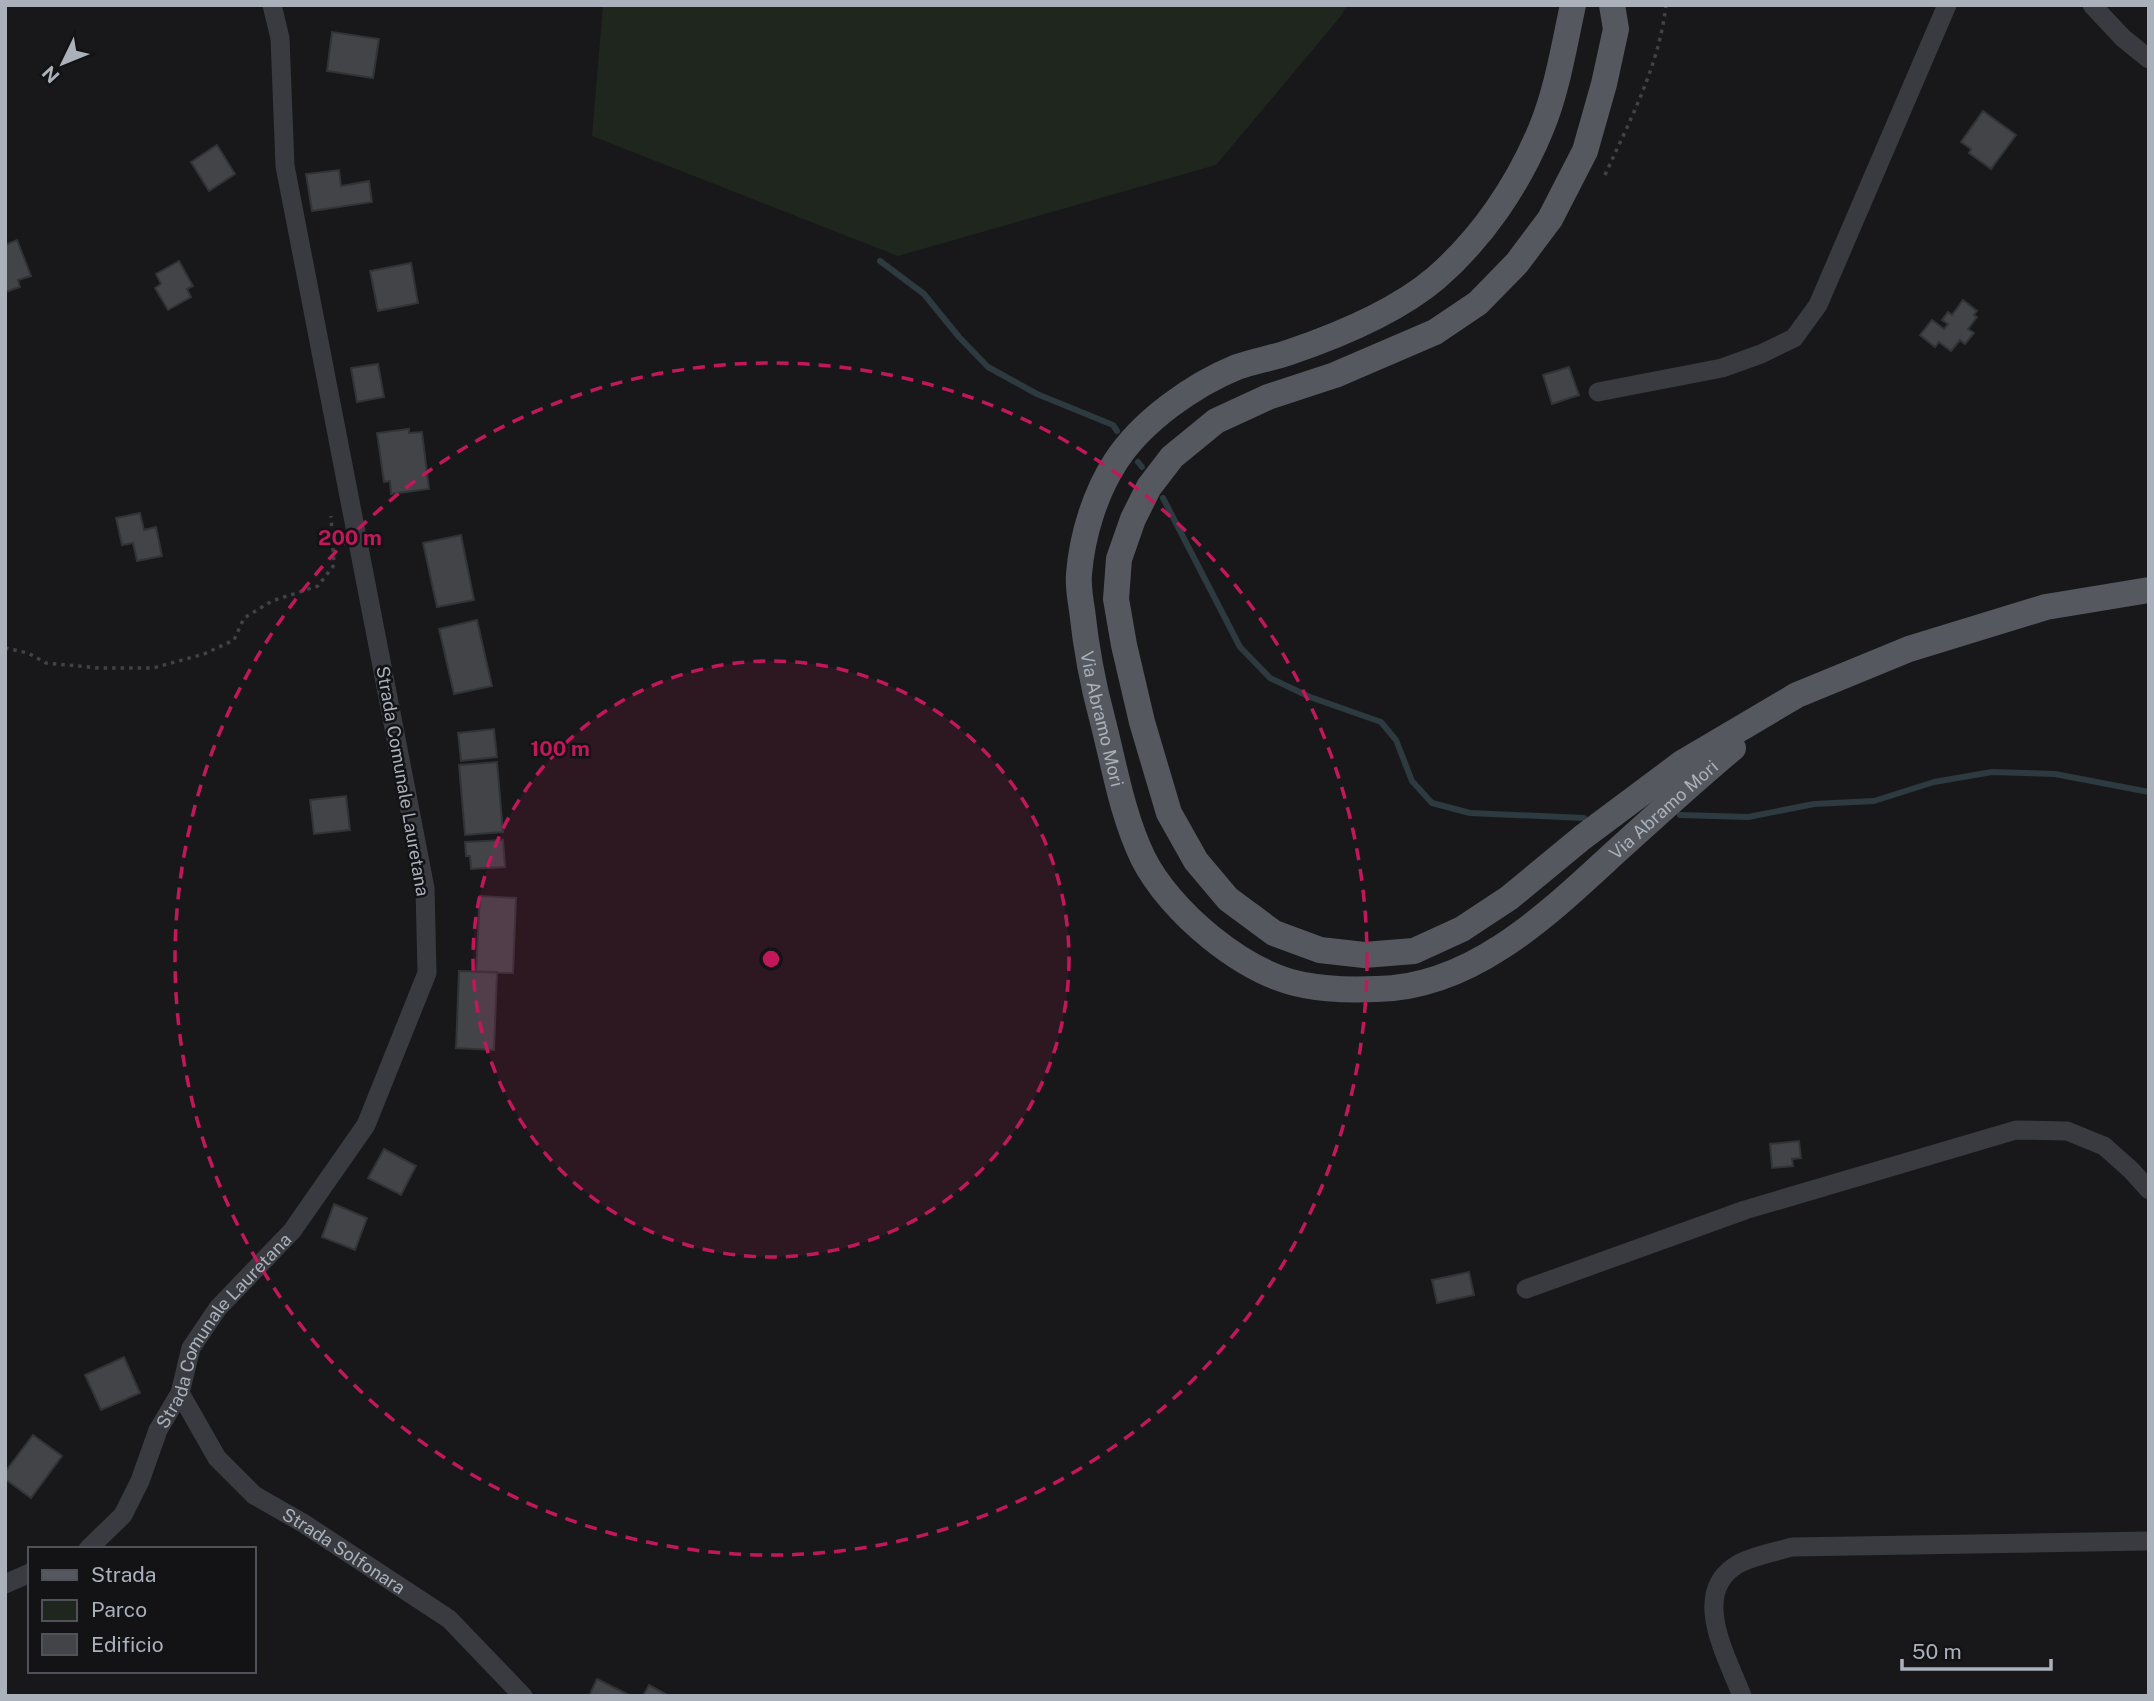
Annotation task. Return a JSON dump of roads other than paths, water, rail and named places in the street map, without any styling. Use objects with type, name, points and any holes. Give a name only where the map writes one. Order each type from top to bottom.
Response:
[{"type":"main road","name":"Via Abramo Mori","points":[[1573,5],[1542,127],[1508,195],[1474,239],[1435,278],[1392,308],[1293,351],[1235,368],[1182,397],[1138,433],[1115,463],[1099,494],[1086,534],[1078,578],[1088,666],[1129,820],[1144,860],[1174,901],[1209,937],[1253,967],[1300,985],[1343,990],[1395,989],[1450,975],[1502,947],[1563,900],[1710,766],[1797,695]]},
{"type":"main road","name":"Via Abramo Mori","points":[[1612,5],[1616,29],[1585,151],[1550,219],[1517,263],[1478,303],[1435,332],[1335,375],[1268,397],[1216,421],[1172,457],[1149,487],[1133,519],[1119,559],[1116,599],[1142,722],[1169,813],[1196,861],[1228,899],[1275,933],[1320,950],[1364,955],[1414,950],[1462,929],[1509,898],[1583,837],[1682,763],[1797,695],[1909,649],[2046,607],[2149,590]]},
{"type":"street","name":"Strada Comunale Lauretana","points":[[90,1547],[122,1515],[140,1481],[158,1430],[168,1424],[180,1393],[191,1348],[218,1308],[292,1231],[366,1125],[427,973],[425,888],[285,166],[280,38],[272,5]]},
{"type":"street","points":[[1598,392],[1722,368],[1794,338],[1818,305],[1947,5]]},
{"type":"street","points":[[2092,5],[2123,38],[2149,59]]},
{"type":"street","points":[[1526,1289],[1745,1210],[2017,1130],[2067,1131],[2104,1146],[2149,1190]]},
{"type":"street","name":"Strada Solfonara","points":[[180,1393],[218,1458],[254,1494],[449,1619],[523,1696]]},
{"type":"street","points":[[1742,1696],[1712,1610],[1716,1585],[1738,1564],[1792,1547],[2149,1541]]},
{"type":"street","points":[[5,1584],[28,1574]]},
{"type":"waterway","points":[[880,261],[924,294],[988,367],[1037,394],[1113,425],[1117,431]]},
{"type":"waterway","points":[[1138,462],[1142,467]]},
{"type":"waterway","points":[[1163,498],[1240,647],[1270,678],[1310,697],[1381,722],[1396,740],[1412,781],[1432,803],[1470,813],[1584,818]]},
{"type":"waterway","points":[[1680,815],[1748,817],[1814,804],[1874,801],[1934,782],[1992,772],[2055,774],[2149,792]]}]
